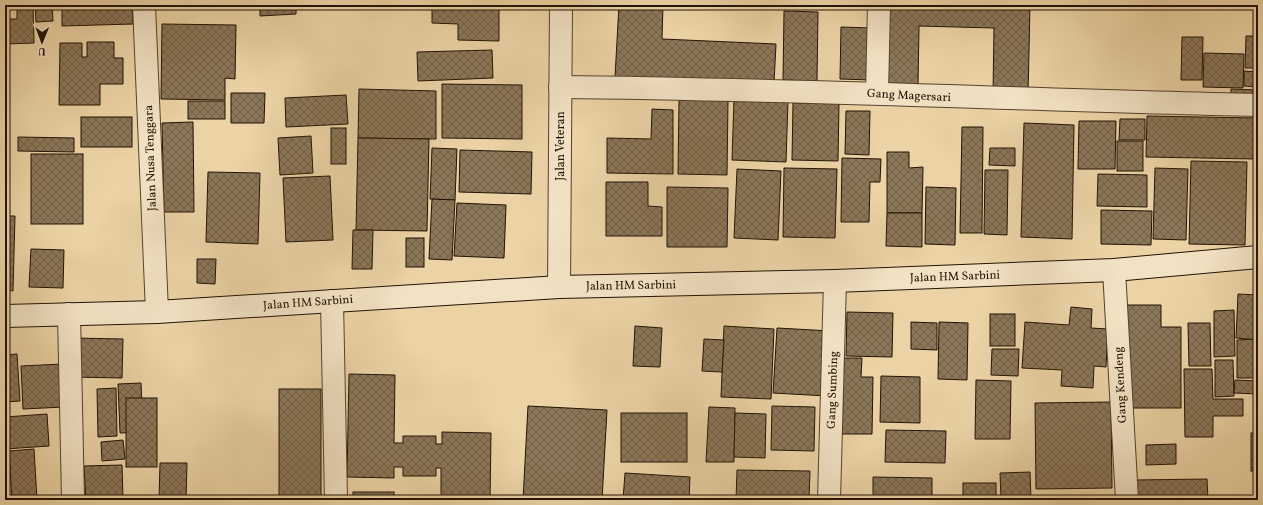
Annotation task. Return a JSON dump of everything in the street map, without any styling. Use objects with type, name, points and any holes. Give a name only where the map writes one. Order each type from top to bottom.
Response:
[{"type":"street","name":"Jalan Nusa Tenggara","points":[[144,5],[157,312]]},
{"type":"street","name":"Jalan Veteran","points":[[559,287],[561,5]]},
{"type":"street","points":[[877,93],[879,5]]},
{"type":"street","name":"Gang Magersari","points":[[560,87],[877,93],[1020,100],[1258,105]]},
{"type":"street","name":"Jalan HM Sarbini","points":[[5,316],[157,312],[559,287],[835,281],[1114,270],[1258,257]]},
{"type":"street","name":"Gang Kendeng","points":[[1114,270],[1127,500]]},
{"type":"street","name":"Gang Sumbing","points":[[828,500],[835,281]]},
{"type":"street","points":[[332,301],[336,500]]},
{"type":"street","points":[[69,314],[73,500]]},
{"type":"building","points":[[35,5],[52,5],[53,21],[36,22]]},
{"type":"building","points":[[62,5],[132,5],[133,24],[62,26]]},
{"type":"building","points":[[260,5],[296,5],[296,14],[260,16]]},
{"type":"building","points":[[432,5],[499,5],[499,41],[458,40],[458,24],[432,23]]},
{"type":"building","points":[[619,5],[663,5],[662,39],[776,44],[774,83],[615,77]]},
{"type":"building","points":[[882,5],[1030,5],[1028,95],[993,94],[994,28],[919,26],[918,85],[880,84]]},
{"type":"building","points":[[17,7],[33,7],[34,43],[5,44],[5,19],[17,19]]},
{"type":"building","points":[[784,11],[818,12],[817,81],[783,80]]},
{"type":"building","points":[[162,24],[236,25],[235,79],[225,78],[225,100],[161,99]]},
{"type":"building","points":[[841,27],[872,28],[871,80],[840,79]]},
{"type":"building","points":[[1246,36],[1258,36],[1258,68],[1245,68]]},
{"type":"building","points":[[1182,37],[1203,37],[1202,80],[1181,80]]},
{"type":"building","points":[[87,42],[114,42],[114,58],[123,58],[123,84],[100,84],[100,105],[59,105],[60,43],[82,43],[82,57],[87,57]]},
{"type":"building","points":[[492,50],[493,78],[418,81],[417,52]]},
{"type":"building","points":[[1204,53],[1244,54],[1243,88],[1203,87]]},
{"type":"building","points":[[1244,71],[1258,72],[1258,87],[1244,86]]},
{"type":"building","points":[[442,84],[522,85],[522,139],[442,138]]},
{"type":"building","points":[[359,89],[436,91],[436,139],[358,138]]},
{"type":"building","points":[[1231,89],[1258,90],[1258,105],[1230,104]]},
{"type":"building","points":[[231,93],[265,93],[264,123],[231,123]]},
{"type":"building","points":[[346,95],[348,124],[286,127],[285,98]]},
{"type":"building","points":[[734,99],[788,101],[786,162],[732,160]]},
{"type":"building","points":[[679,100],[728,100],[727,175],[678,174]]},
{"type":"building","points":[[188,101],[225,101],[225,119],[188,119]]},
{"type":"building","points":[[793,103],[839,103],[838,161],[792,160]]},
{"type":"building","points":[[652,109],[673,110],[673,174],[607,173],[607,138],[651,139]]},
{"type":"building","points":[[846,111],[870,111],[869,155],[845,154]]},
{"type":"building","points":[[1147,116],[1256,118],[1255,159],[1146,157]]},
{"type":"building","points":[[81,117],[132,117],[132,147],[81,147]]},
{"type":"building","points":[[1120,119],[1145,119],[1145,140],[1119,140]]},
{"type":"building","points":[[1079,121],[1116,121],[1115,169],[1078,169]]},
{"type":"building","points":[[193,122],[194,212],[164,212],[162,123]]},
{"type":"building","points":[[1024,123],[1074,125],[1072,239],[1021,237]]},
{"type":"building","points":[[962,127],[983,127],[982,233],[960,233]]},
{"type":"building","points":[[331,128],[346,128],[346,164],[331,164]]},
{"type":"building","points":[[311,136],[313,173],[280,175],[278,138]]},
{"type":"building","points":[[18,137],[74,138],[74,152],[18,151]]},
{"type":"building","points":[[358,138],[429,139],[427,231],[356,230]]},
{"type":"building","points":[[1117,141],[1143,141],[1143,171],[1117,171]]},
{"type":"building","points":[[432,148],[457,149],[455,200],[430,199]]},
{"type":"building","points":[[990,148],[1015,148],[1015,166],[989,165]]},
{"type":"building","points":[[460,150],[532,152],[531,194],[459,192]]},
{"type":"building","points":[[887,152],[909,152],[909,168],[923,167],[922,213],[887,213]]},
{"type":"building","points":[[31,154],[83,154],[83,224],[31,224]]},
{"type":"building","points":[[842,158],[881,159],[880,182],[870,182],[869,222],[841,222]]},
{"type":"building","points":[[1191,161],[1247,162],[1245,245],[1189,244]]},
{"type":"building","points":[[784,168],[837,169],[835,238],[783,237]]},
{"type":"building","points":[[1155,168],[1188,169],[1186,240],[1153,239]]},
{"type":"building","points":[[737,169],[781,171],[778,240],[734,238]]},
{"type":"building","points":[[985,170],[1008,170],[1007,235],[984,234]]},
{"type":"building","points":[[208,172],[260,173],[258,244],[206,242]]},
{"type":"building","points":[[1098,174],[1147,175],[1147,207],[1097,206]]},
{"type":"building","points":[[330,176],[333,240],[286,242],[283,178]]},
{"type":"building","points":[[606,182],[648,182],[648,206],[662,207],[662,236],[606,236]]},
{"type":"building","points":[[667,187],[728,188],[727,247],[667,247]]},
{"type":"building","points":[[926,187],[956,188],[955,245],[925,244]]},
{"type":"building","points":[[432,199],[455,200],[452,260],[429,259]]},
{"type":"building","points":[[457,203],[506,205],[504,258],[454,256]]},
{"type":"building","points":[[1101,210],[1152,211],[1151,245],[1101,244]]},
{"type":"building","points":[[887,213],[922,213],[922,247],[886,246]]},
{"type":"building","points":[[5,216],[15,216],[13,291],[5,290]]},
{"type":"building","points":[[353,230],[373,230],[372,269],[352,269]]},
{"type":"building","points":[[406,238],[424,238],[424,267],[406,267]]},
{"type":"building","points":[[31,249],[64,250],[63,288],[29,287]]},
{"type":"building","points":[[197,259],[216,259],[215,284],[197,283]]},
{"type":"building","points":[[1238,294],[1258,295],[1258,340],[1236,338]]},
{"type":"building","points":[[1125,305],[1161,305],[1161,327],[1181,327],[1181,408],[1126,408]]},
{"type":"building","points":[[1071,307],[1092,309],[1091,328],[1108,329],[1106,367],[1094,366],[1093,388],[1061,386],[1062,370],[1022,368],[1025,322],[1069,325]]},
{"type":"building","points":[[1234,310],[1235,356],[1214,357],[1214,311]]},
{"type":"building","points":[[847,312],[893,313],[892,357],[846,356]]},
{"type":"building","points":[[990,314],[1015,314],[1015,346],[990,346]]},
{"type":"building","points":[[911,322],[937,323],[937,350],[911,349]]},
{"type":"building","points":[[939,322],[968,323],[967,380],[938,379]]},
{"type":"building","points":[[1188,323],[1210,323],[1211,366],[1189,366]]},
{"type":"building","points":[[635,326],[662,328],[660,367],[633,366]]},
{"type":"building","points":[[724,326],[774,329],[771,399],[721,397]]},
{"type":"building","points":[[777,328],[831,331],[827,396],[773,393]]},
{"type":"building","points":[[74,338],[123,339],[122,378],[73,377]]},
{"type":"building","points":[[704,339],[724,340],[722,372],[702,371]]},
{"type":"building","points":[[1258,339],[1258,378],[1237,378],[1237,340]]},
{"type":"building","points":[[992,349],[1019,349],[1018,376],[991,375]]},
{"type":"building","points":[[17,354],[20,401],[5,402],[5,355]]},
{"type":"building","points":[[844,358],[862,358],[861,377],[873,377],[872,434],[842,434]]},
{"type":"building","points":[[1215,360],[1233,360],[1234,396],[1215,397]]},
{"type":"building","points":[[62,364],[64,407],[23,409],[21,366]]},
{"type":"building","points":[[1184,369],[1212,369],[1213,399],[1243,399],[1243,416],[1213,416],[1213,437],[1185,437]]},
{"type":"building","points":[[349,374],[395,375],[394,443],[403,443],[403,436],[436,436],[436,444],[442,444],[442,432],[491,433],[490,500],[441,500],[441,468],[436,468],[436,476],[403,476],[403,467],[394,467],[394,478],[347,477]]},
{"type":"building","points":[[881,376],[920,377],[920,423],[880,422]]},
{"type":"building","points":[[976,380],[1011,381],[1010,439],[975,439]]},
{"type":"building","points":[[1235,380],[1258,381],[1258,394],[1234,393]]},
{"type":"building","points":[[141,383],[143,432],[120,433],[118,384]]},
{"type":"building","points":[[116,388],[117,436],[98,437],[97,389]]},
{"type":"building","points":[[279,389],[321,389],[321,500],[279,500]]},
{"type":"building","points":[[126,398],[157,398],[157,467],[126,467]]},
{"type":"building","points":[[1111,402],[1112,488],[1036,489],[1035,403]]},
{"type":"building","points":[[528,406],[607,410],[602,500],[523,500]]},
{"type":"building","points":[[772,406],[815,407],[814,451],[771,450]]},
{"type":"building","points":[[709,407],[735,408],[734,462],[706,462]]},
{"type":"building","points":[[621,413],[687,413],[687,462],[621,462]]},
{"type":"building","points":[[735,413],[766,414],[765,458],[734,457]]},
{"type":"building","points":[[47,414],[49,446],[5,449],[5,417]]},
{"type":"building","points":[[886,430],[946,431],[945,463],[885,462]]},
{"type":"building","points":[[1251,433],[1258,433],[1258,471],[1251,471]]},
{"type":"building","points":[[123,440],[125,459],[102,461],[101,442]]},
{"type":"building","points":[[1176,444],[1176,464],[1146,465],[1146,445]]},
{"type":"building","points":[[34,449],[37,500],[12,500],[9,451]]},
{"type":"building","points":[[160,463],[187,463],[186,500],[159,500]]},
{"type":"building","points":[[122,465],[123,500],[86,500],[84,466]]},
{"type":"building","points":[[737,470],[810,471],[809,500],[736,500]]},
{"type":"building","points":[[1030,472],[1031,500],[1001,500],[1000,473]]},
{"type":"building","points":[[625,473],[690,477],[689,500],[623,500]]},
{"type":"building","points":[[873,477],[932,478],[932,500],[873,500]]},
{"type":"building","points":[[1207,479],[1208,500],[1136,500],[1136,480]]},
{"type":"building","points":[[963,483],[996,483],[996,500],[963,500]]},
{"type":"building","points":[[353,492],[394,492],[394,500],[353,500]]}]
